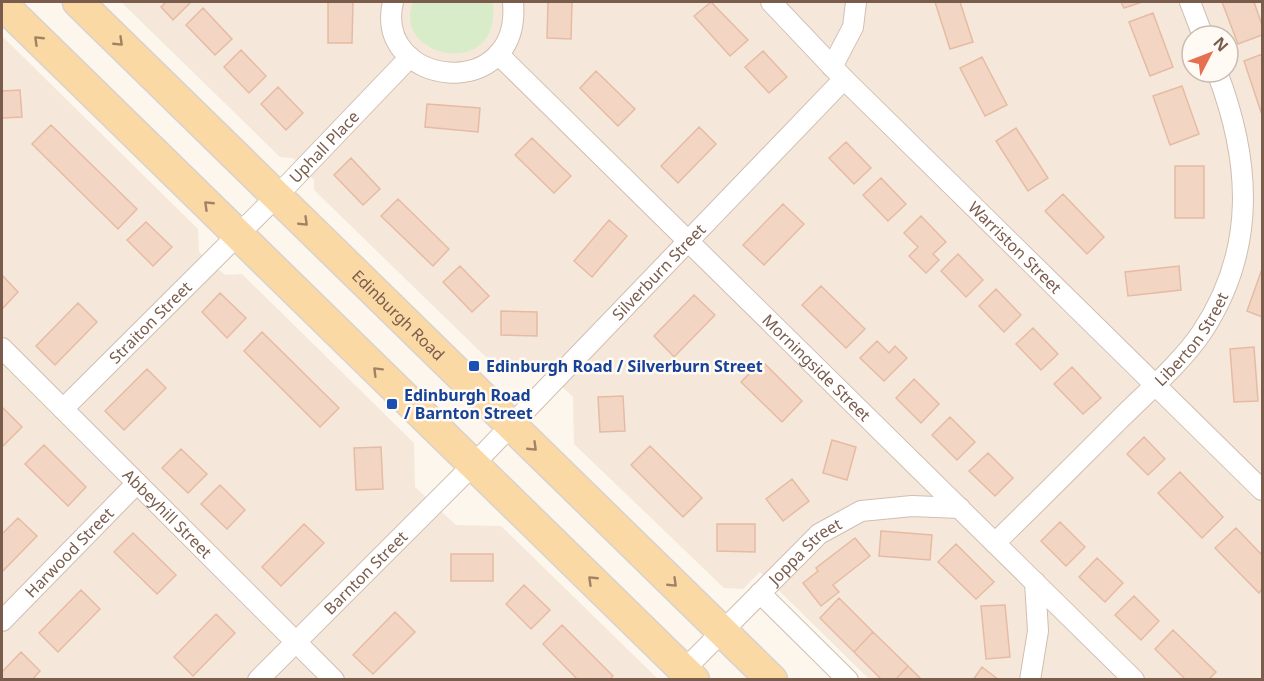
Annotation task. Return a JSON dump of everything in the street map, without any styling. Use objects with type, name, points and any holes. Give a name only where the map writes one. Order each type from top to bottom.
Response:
[{"type":"main road","name":"Edinburgh Road","points":[[78,2],[772,680]]},
{"type":"main road","points":[[5,7],[689,675]]},
{"type":"street","points":[[393,2],[393,26],[399,43],[410,57],[426,68],[445,74],[465,73],[483,67],[498,54],[508,39],[514,21],[513,2]]},
{"type":"street","name":"Warriston Street","points":[[771,2],[838,73],[1263,490]]},
{"type":"street","name":"Silverburn Street","points":[[472,465],[686,240],[838,73],[853,27],[856,2]]},
{"type":"street","points":[[1190,2],[1198,24]]},
{"type":"street","name":"Morningside Street","points":[[498,54],[1134,680]]},
{"type":"street","name":"Uphall Place","points":[[237,233],[277,196],[410,57]]},
{"type":"street","name":"Liberton Street","points":[[995,543],[1154,384],[1201,333],[1226,287],[1243,228],[1244,172],[1228,102],[1221,84]]},
{"type":"street","name":"Straiton Street","points":[[63,410],[237,233]]},
{"type":"street","name":"Abbeyhill Street","points":[[2,348],[334,680]]},
{"type":"street","name":"Barnton Street","points":[[258,680],[472,465]]},
{"type":"street","name":"Harwood Street","points":[[2,621],[137,483]]},
{"type":"street","name":"Joppa Street","points":[[689,675],[722,631],[819,534],[861,511],[912,506],[960,508]]},
{"type":"street","points":[[1030,680],[1038,631],[1035,582]]},
{"type":"street","points":[[760,593],[848,680]]},
{"type":"shaded area","points":[[121,2],[1262,2],[1262,679],[869,679],[760,572],[743,589],[724,588],[574,444],[573,397],[538,364],[493,364],[314,190],[314,180],[293,158],[280,157]]},
{"type":"shaded area","points":[[2,36],[198,229],[199,252],[225,275],[242,274],[414,443],[415,487],[456,525],[501,526],[658,679],[2,679]]},
{"type":"green space","points":[[413,2],[493,2],[491,28],[481,44],[466,52],[448,53],[431,48],[417,37],[410,21]]},
{"type":"building","points":[[166,2],[190,3],[173,20],[161,7]]},
{"type":"building","points":[[328,2],[353,2],[352,43],[328,43]]},
{"type":"building","points":[[548,2],[572,2],[571,39],[547,38]]},
{"type":"building","points":[[711,2],[748,40],[730,56],[694,16]]},
{"type":"building","points":[[935,2],[960,2],[973,42],[950,49]]},
{"type":"building","points":[[1121,2],[1142,2],[1124,8]]},
{"type":"building","points":[[1222,2],[1254,2],[1262,25],[1262,35],[1240,43],[1240,24],[1230,24]]},
{"type":"building","points":[[203,8],[232,39],[215,55],[186,25]]},
{"type":"building","points":[[1153,13],[1173,67],[1150,76],[1129,22]]},
{"type":"building","points":[[241,50],[266,76],[249,93],[224,67]]},
{"type":"building","points":[[763,51],[787,77],[769,93],[745,67]]},
{"type":"building","points":[[1262,54],[1262,111],[1261,112],[1244,61]]},
{"type":"building","points":[[982,57],[1007,105],[985,116],[960,68]]},
{"type":"building","points":[[596,71],[635,109],[618,126],[580,88]]},
{"type":"building","points":[[1182,86],[1199,134],[1170,145],[1153,96]]},
{"type":"building","points":[[278,87],[303,113],[286,130],[261,104]]},
{"type":"building","points":[[20,90],[22,117],[2,118],[2,91]]},
{"type":"building","points":[[427,104],[480,108],[478,132],[425,127]]},
{"type":"building","points":[[51,125],[137,209],[118,229],[32,144]]},
{"type":"building","points":[[699,127],[716,144],[678,183],[661,166]]},
{"type":"building","points":[[1016,128],[1048,178],[1028,191],[996,141]]},
{"type":"building","points":[[532,138],[571,176],[554,193],[515,155]]},
{"type":"building","points":[[846,142],[871,168],[854,184],[829,158]]},
{"type":"building","points":[[351,158],[380,189],[363,205],[334,175]]},
{"type":"building","points":[[1175,166],[1204,166],[1204,218],[1175,218]]},
{"type":"building","points":[[881,178],[906,204],[888,221],[863,195]]},
{"type":"building","points":[[1063,194],[1104,237],[1087,254],[1045,211]]},
{"type":"building","points":[[398,199],[449,249],[433,266],[381,216]]},
{"type":"building","points":[[783,204],[804,224],[764,265],[743,245]]},
{"type":"building","points":[[921,216],[946,242],[933,254],[939,260],[926,273],[909,256],[918,247],[904,233]]},
{"type":"building","points":[[609,220],[627,236],[592,277],[574,261]]},
{"type":"building","points":[[146,222],[172,247],[153,266],[127,240]]},
{"type":"building","points":[[958,254],[983,280],[966,297],[941,271]]},
{"type":"building","points":[[460,266],[489,296],[472,312],[443,282]]},
{"type":"building","points":[[1179,266],[1181,290],[1128,296],[1125,272]]},
{"type":"building","points":[[1262,269],[1262,317],[1247,311]]},
{"type":"building","points":[[2,275],[18,292],[2,309]]},
{"type":"building","points":[[821,286],[865,329],[846,348],[802,305]]},
{"type":"building","points":[[996,289],[1021,315],[1004,332],[979,306]]},
{"type":"building","points":[[220,293],[246,318],[227,338],[202,312]]},
{"type":"building","points":[[694,295],[715,315],[674,357],[654,336]]},
{"type":"building","points":[[78,303],[97,322],[55,365],[36,346]]},
{"type":"building","points":[[501,311],[537,312],[537,336],[501,335]]},
{"type":"building","points":[[1033,328],[1058,354],[1041,370],[1016,344]]},
{"type":"building","points":[[262,332],[339,408],[320,427],[244,351]]},
{"type":"building","points":[[877,341],[889,353],[895,346],[907,358],[884,381],[860,358]]},
{"type":"building","points":[[1254,347],[1258,401],[1234,402],[1230,349]]},
{"type":"building","points":[[762,361],[802,401],[782,422],[741,382]]},
{"type":"building","points":[[1072,367],[1101,398],[1083,414],[1054,384]]},
{"type":"building","points":[[147,369],[166,388],[124,430],[105,411]]},
{"type":"building","points":[[914,379],[939,404],[921,423],[896,398]]},
{"type":"building","points":[[623,396],[625,431],[600,432],[598,397]]},
{"type":"building","points":[[2,407],[22,427],[3,446],[2,445]]},
{"type":"building","points":[[950,417],[975,442],[957,460],[932,435]]},
{"type":"building","points":[[1144,437],[1165,459],[1148,475],[1127,454]]},
{"type":"building","points":[[832,440],[856,447],[847,480],[823,473]]},
{"type":"building","points":[[44,445],[86,487],[68,506],[25,464]]},
{"type":"building","points":[[650,446],[702,498],[683,517],[631,465]]},
{"type":"building","points":[[381,447],[383,489],[356,490],[354,448]]},
{"type":"building","points":[[181,449],[207,474],[188,493],[162,468]]},
{"type":"building","points":[[988,453],[1013,478],[995,496],[969,471]]},
{"type":"building","points":[[1180,472],[1223,517],[1202,538],[1158,493]]},
{"type":"building","points":[[792,479],[809,501],[783,521],[766,499]]},
{"type":"building","points":[[220,485],[245,510],[227,529],[201,504]]},
{"type":"building","points":[[18,518],[37,536],[2,572],[2,534]]},
{"type":"building","points":[[1060,522],[1085,547],[1066,566],[1041,541]]},
{"type":"building","points":[[304,524],[324,543],[281,586],[262,567]]},
{"type":"building","points":[[717,524],[755,524],[755,552],[717,551]]},
{"type":"building","points":[[1236,528],[1262,555],[1262,589],[1259,593],[1215,548]]},
{"type":"building","points":[[881,531],[932,535],[930,560],[879,556]]},
{"type":"building","points":[[133,533],[176,575],[157,594],[114,552]]},
{"type":"building","points":[[855,538],[870,556],[833,585],[839,592],[821,606],[803,583],[818,571],[816,568]]},
{"type":"building","points":[[956,544],[994,582],[976,599],[938,562]]},
{"type":"building","points":[[451,554],[493,554],[493,581],[451,581]]},
{"type":"building","points":[[1097,558],[1123,583],[1105,602],[1079,577]]},
{"type":"building","points":[[524,585],[550,610],[531,629],[506,604]]},
{"type":"building","points":[[81,590],[100,609],[58,652],[39,633]]},
{"type":"building","points":[[1134,596],[1159,621],[1141,640],[1115,615]]},
{"type":"building","points":[[839,598],[873,632],[854,652],[820,618]]},
{"type":"building","points":[[1005,605],[1010,657],[986,659],[981,606]]},
{"type":"building","points":[[395,612],[415,632],[373,674],[353,655]]},
{"type":"building","points":[[216,614],[235,633],[193,676],[174,657]]},
{"type":"building","points":[[562,625],[613,676],[609,680],[578,680],[543,644]]},
{"type":"building","points":[[1173,630],[1216,672],[1208,680],[1186,680],[1155,649]]},
{"type":"building","points":[[873,632],[908,666],[895,680],[882,680],[854,652]]},
{"type":"building","points":[[21,652],[40,671],[32,680],[2,680],[2,672]]},
{"type":"building","points":[[908,666],[922,680],[895,680]]},
{"type":"building","points":[[982,667],[999,680],[973,680]]},
{"type":"place","name":"Edinburgh Road / Silverburn Street","points":[[474,366]]},
{"type":"place","name":"Edinburgh Road / Barnton Street","points":[[392,404]]}]
